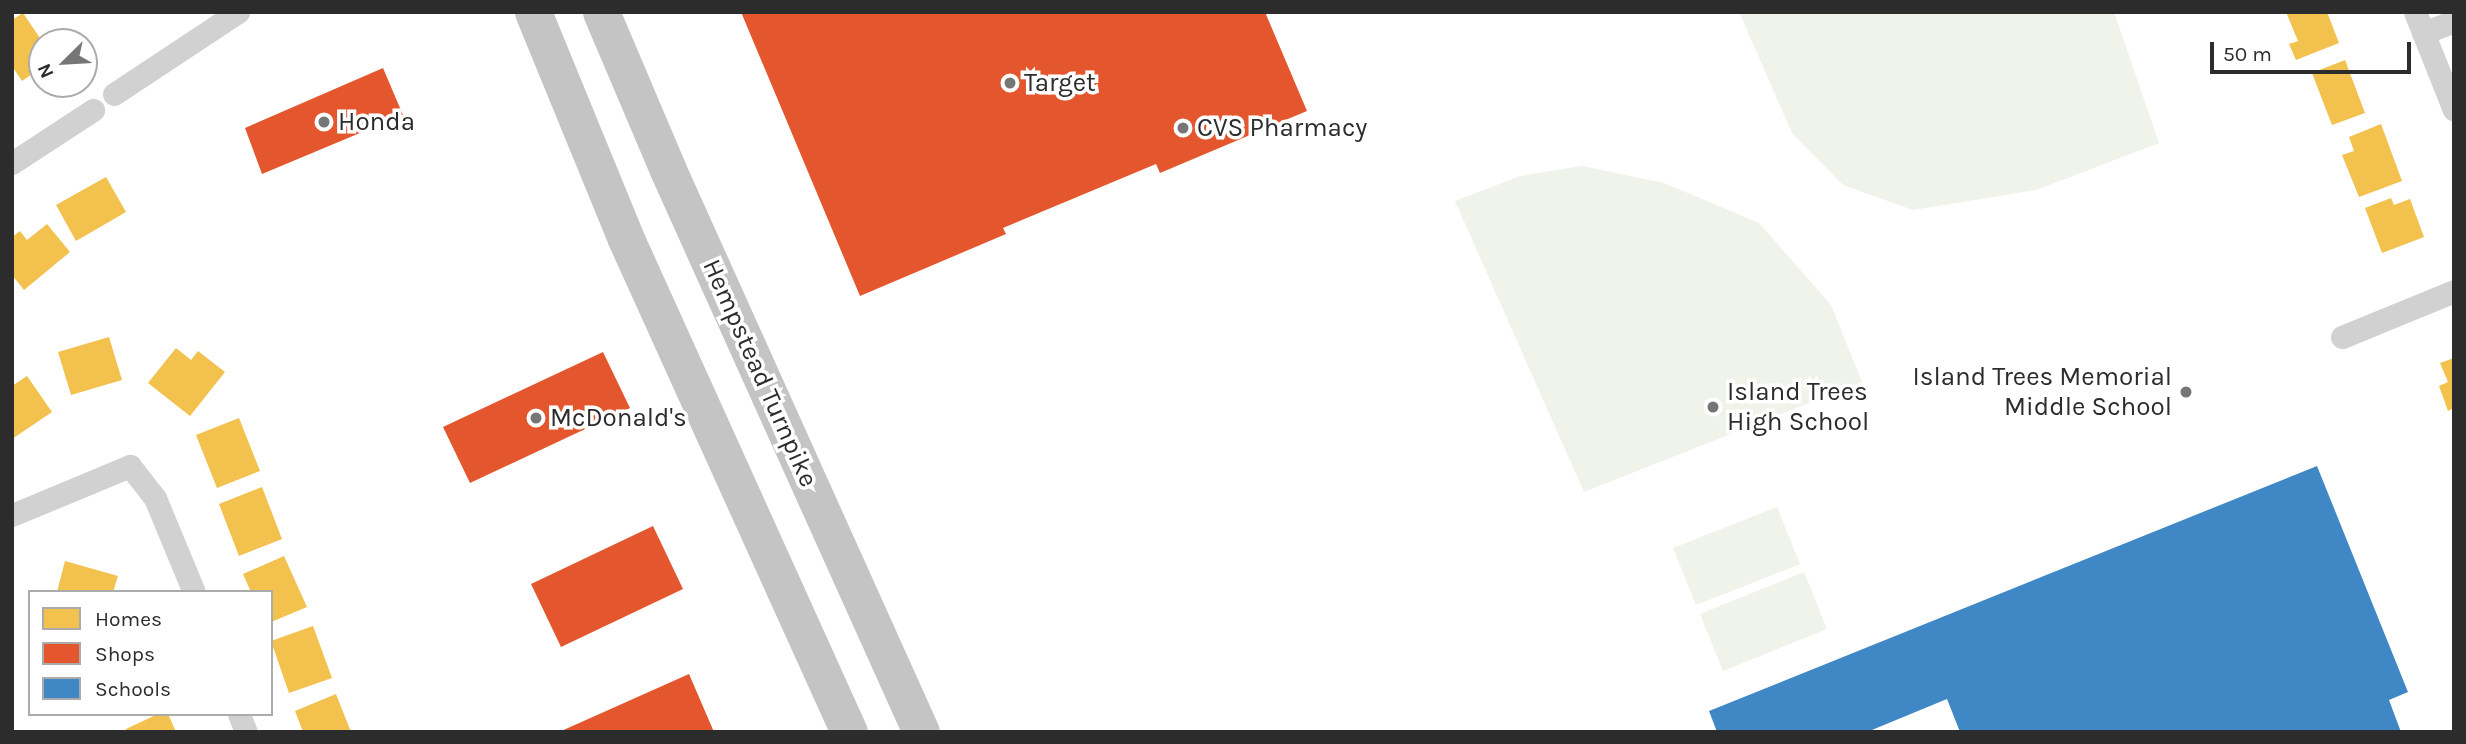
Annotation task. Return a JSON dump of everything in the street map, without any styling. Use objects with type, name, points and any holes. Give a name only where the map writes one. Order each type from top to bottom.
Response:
[{"type":"main road","points":[[533,12],[626,239],[849,732]]},
{"type":"main road","name":"Hempstead Turnpike","points":[[601,12],[663,159],[921,732]]},
{"type":"street","points":[[114,94],[238,12]]},
{"type":"street","points":[[2454,21],[2419,22],[2454,110]]},
{"type":"street","points":[[12,163],[93,110]]},
{"type":"street","points":[[2342,338],[2454,290]]},
{"type":"street","points":[[12,515],[130,466],[155,498],[193,590]]},
{"type":"shaded area","points":[[1739,12],[2114,12],[2159,143],[2036,190],[1913,210],[1843,185],[1792,133]]},
{"type":"shaded area","points":[[1582,166],[1664,183],[1759,223],[1831,305],[1862,382],[1584,492],[1455,201],[1520,176]]},
{"type":"shaded area","points":[[1777,507],[1800,564],[1696,605],[1673,548]]},
{"type":"shaded area","points":[[1804,572],[1827,629],[1723,671],[1700,614]]},
{"type":"building: Homes","points":[[2286,12],[2327,12],[2339,43],[2296,60],[2289,44],[2298,41]]},
{"type":"building: Homes","points":[[23,13],[33,28],[28,28],[28,77],[22,81],[12,66],[12,20]]},
{"type":"building: Homes","points":[[2345,60],[2365,113],[2332,125],[2312,73]]},
{"type":"building: Homes","points":[[2381,124],[2402,181],[2359,197],[2342,155],[2354,151],[2349,137]]},
{"type":"building: Homes","points":[[106,177],[126,212],[76,241],[56,205]]},
{"type":"building: Homes","points":[[2391,198],[2394,205],[2410,199],[2424,237],[2382,253],[2365,208]]},
{"type":"building: Homes","points":[[47,224],[70,252],[24,290],[12,275],[12,237],[20,231],[27,240]]},
{"type":"building: Homes","points":[[109,337],[122,380],[71,395],[58,352]]},
{"type":"building: Homes","points":[[176,348],[191,360],[198,351],[225,372],[190,416],[148,383]]},
{"type":"building: Homes","points":[[2454,358],[2454,408],[2448,411],[2439,386],[2448,382],[2440,363]]},
{"type":"building: Homes","points":[[27,376],[52,412],[12,439],[12,386]]},
{"type":"building: Homes","points":[[239,418],[260,471],[217,488],[196,435]]},
{"type":"building: Homes","points":[[262,487],[282,539],[239,556],[219,504]]},
{"type":"building: Homes","points":[[284,556],[307,607],[273,621],[273,590],[250,590],[243,574]]},
{"type":"building: Homes","points":[[65,561],[118,576],[114,590],[58,590]]},
{"type":"building: Homes","points":[[313,626],[332,678],[289,693],[273,640]]},
{"type":"building: Homes","points":[[336,694],[351,732],[303,732],[295,711]]},
{"type":"building: Homes","points":[[154,716],[169,716],[176,732],[127,732],[126,729]]},
{"type":"building: Shops","points":[[741,12],[1265,12],[1307,111],[1160,173],[1156,164],[1003,228],[1006,234],[860,296]]},
{"type":"building: Shops","name":"Honda","points":[[383,68],[403,115],[262,174],[245,128]]},
{"type":"building: Shops","name":"McDonald's","points":[[603,352],[630,408],[470,483],[443,427]]},
{"type":"building: Shops","points":[[653,526],[683,589],[561,647],[531,584]]},
{"type":"building: Shops","points":[[689,674],[714,732],[559,732]]},
{"type":"building: Schools","points":[[2317,466],[2408,692],[2389,700],[2401,732],[1960,732],[1947,699],[1867,732],[1717,732],[1709,711]]},
{"type":"place","name":"Target","points":[[1010,83]]},
{"type":"place","name":"Honda","points":[[324,122]]},
{"type":"place","name":"CVS Pharmacy","points":[[1183,128]]},
{"type":"place","name":"Island Trees Memorial Middle School","points":[[2186,392]]},
{"type":"place","name":"Island Trees High School","points":[[1713,407]]},
{"type":"place","name":"McDonald's","points":[[536,418]]}]
